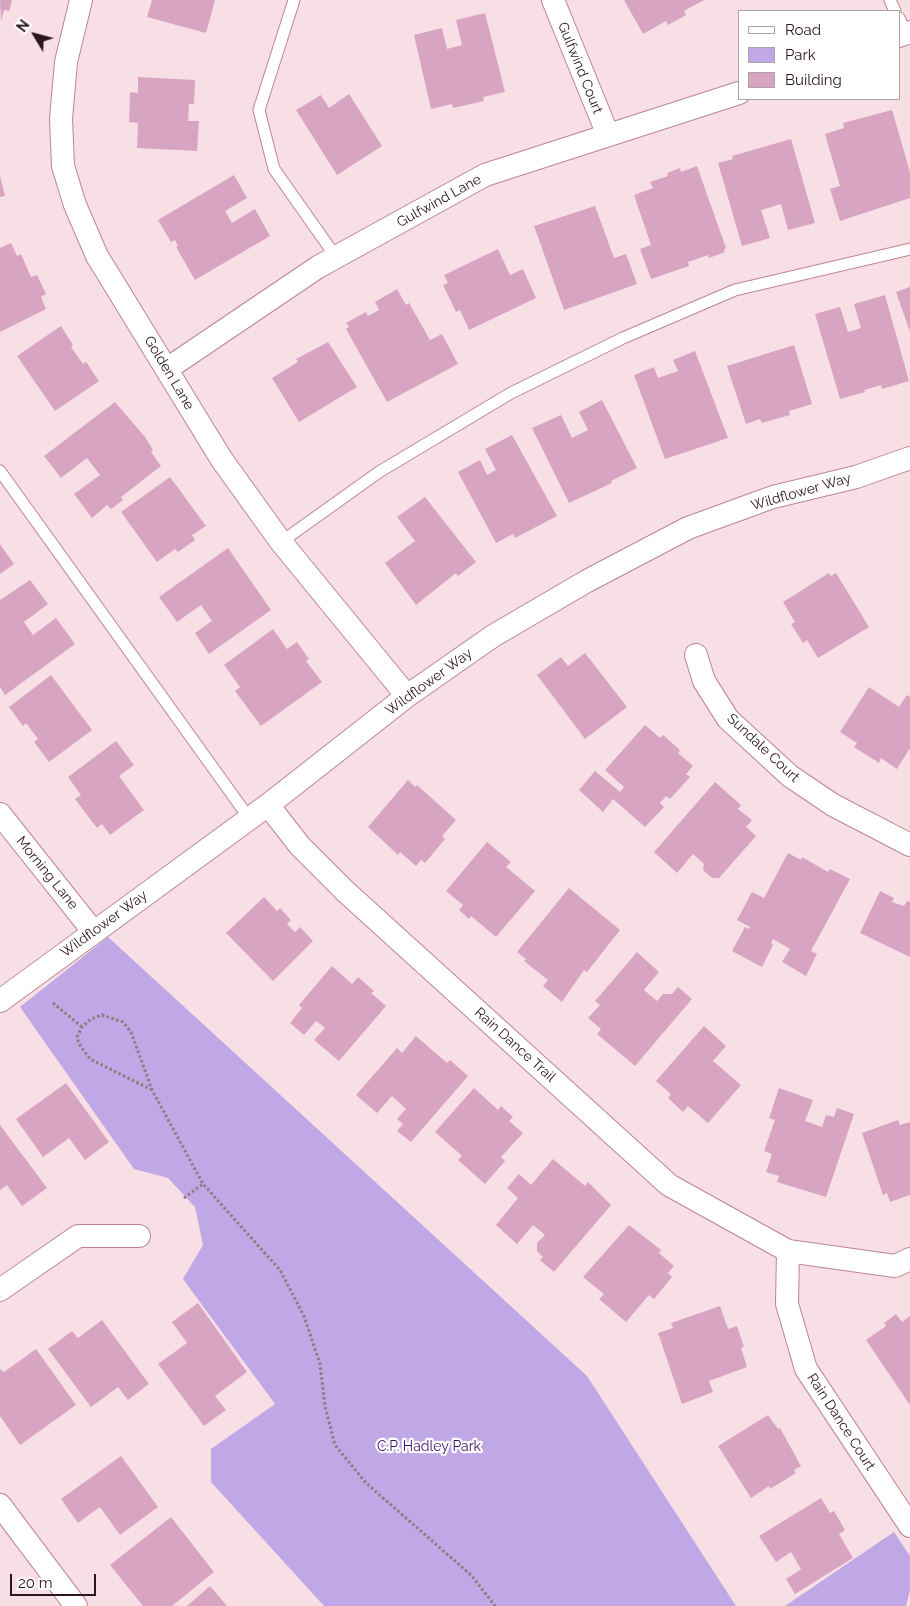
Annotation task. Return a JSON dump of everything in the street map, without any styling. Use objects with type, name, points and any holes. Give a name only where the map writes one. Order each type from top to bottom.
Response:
[{"type":"street","name":"Golden Lane","points":[[81,0],[66,62],[61,119],[63,166],[75,205],[97,256],[222,460],[281,542],[407,696]]},
{"type":"street","name":"Gulfwind Court","points":[[553,0],[608,135]]},
{"type":"street","name":"Gulfwind Lane","points":[[167,369],[336,257],[485,175],[738,93]]},
{"type":"street","name":"Wildflower Way","points":[[0,1001],[268,805],[407,696],[493,636],[587,581],[688,528],[773,497],[856,476],[910,458]]},
{"type":"street","name":"Sundale Court","points":[[696,655],[704,681],[728,718],[790,776],[833,805],[910,845]]},
{"type":"street","name":"Rain Dance Trail","points":[[268,805],[300,846],[345,891],[670,1186],[788,1251]]},
{"type":"street","name":"Morning Lane","points":[[0,814],[94,931]]},
{"type":"street","points":[[0,1290],[78,1236],[139,1236]]},
{"type":"street","points":[[788,1251],[895,1266],[910,1259]]},
{"type":"street","name":"Rain Dance Court","points":[[788,1251],[787,1304],[806,1369],[910,1526]]},
{"type":"street","points":[[0,1505],[76,1606]]},
{"type":"lane","points":[[294,0],[259,110],[274,169],[336,257]]},
{"type":"lane","points":[[281,542],[379,472],[494,403],[623,338],[735,290],[910,249]]},
{"type":"lane","points":[[0,471],[249,818]]},
{"type":"path","points":[[53,1004],[82,1027]]},
{"type":"path","points":[[152,1090],[90,1059],[79,1044],[78,1037],[82,1027],[91,1019],[102,1014],[123,1022],[131,1032],[152,1090],[203,1184],[280,1270],[304,1316],[320,1364],[325,1406],[335,1445],[366,1483],[472,1576],[495,1606]]},
{"type":"path","points":[[184,1198],[203,1184]]},
{"type":"green space","name":"C.P. Hadley Park","points":[[108,937],[587,1376],[736,1606],[324,1606],[211,1482],[211,1449],[275,1404],[183,1279],[203,1245],[195,1207],[168,1178],[134,1169],[20,1007]]},
{"type":"green space","points":[[894,1532],[910,1556],[910,1590],[906,1606],[785,1606]]},
{"type":"building","points":[[0,0],[12,0],[9,11],[4,10],[1,21]]},
{"type":"building","points":[[152,0],[215,0],[206,33],[147,17]]},
{"type":"building","points":[[624,0],[704,0],[684,11],[686,15],[668,25],[666,21],[643,34]]},
{"type":"building","points":[[485,13],[505,92],[483,97],[484,101],[453,108],[452,104],[431,109],[414,35],[442,28],[447,49],[462,45],[456,20]]},
{"type":"building","points":[[138,77],[195,80],[194,104],[189,104],[188,121],[199,121],[197,151],[137,148],[138,123],[129,122],[130,92],[138,93]]},
{"type":"building","points":[[349,94],[382,146],[337,175],[296,110],[321,95],[329,108]]},
{"type":"building","points":[[892,110],[910,172],[910,198],[840,221],[830,189],[840,186],[825,134],[844,128],[843,123]]},
{"type":"building","points":[[791,139],[815,223],[788,230],[781,204],[761,210],[770,238],[742,246],[718,163],[733,159],[732,156]]},
{"type":"building","points":[[697,166],[726,248],[725,252],[709,258],[708,255],[688,262],[689,266],[651,279],[640,249],[651,245],[634,195],[653,188],[650,182],[668,176],[667,173],[680,168],[681,172]]},
{"type":"building","points":[[234,175],[247,198],[225,211],[232,223],[255,209],[270,236],[195,280],[176,247],[178,246],[175,240],[171,242],[158,220]]},
{"type":"building","points":[[0,176],[5,196],[0,197]]},
{"type":"building","points":[[595,206],[614,258],[626,254],[637,284],[564,310],[534,226]]},
{"type":"building","points":[[11,243],[17,256],[21,254],[31,277],[37,275],[46,294],[41,297],[46,309],[0,332],[0,248]]},
{"type":"building","points":[[498,249],[510,275],[523,269],[536,298],[469,330],[460,310],[456,312],[443,285],[448,283],[444,275]]},
{"type":"building","points":[[910,287],[910,332],[896,292]]},
{"type":"building","points":[[397,289],[406,305],[409,303],[430,340],[442,334],[458,364],[387,402],[346,329],[349,327],[346,323],[366,312],[368,316],[379,310],[375,302]]},
{"type":"building","points":[[885,295],[909,381],[882,389],[881,385],[840,399],[815,314],[840,307],[848,332],[861,328],[854,304]]},
{"type":"building","points":[[61,326],[73,345],[71,347],[83,364],[86,362],[99,381],[55,411],[17,356]]},
{"type":"building","points":[[328,342],[357,387],[299,422],[272,378],[298,362],[296,359]]},
{"type":"building","points":[[794,345],[812,404],[789,411],[790,415],[762,423],[760,419],[746,424],[727,366]]},
{"type":"building","points":[[695,351],[728,438],[665,459],[634,375],[654,367],[658,378],[678,371],[673,360]]},
{"type":"building","points":[[602,400],[637,468],[611,481],[612,483],[569,503],[532,428],[561,415],[572,438],[588,430],[579,412]]},
{"type":"building","points":[[115,402],[145,437],[153,450],[151,452],[161,466],[121,497],[123,500],[111,509],[107,505],[92,518],[74,494],[100,475],[87,458],[61,478],[44,456]]},
{"type":"building","points":[[512,435],[557,516],[515,538],[513,534],[496,543],[458,472],[480,460],[487,475],[496,470],[485,449]]},
{"type":"building","points":[[170,477],[206,526],[192,535],[195,540],[178,552],[175,549],[157,562],[121,512]]},
{"type":"building","points":[[425,497],[476,562],[458,576],[456,573],[416,605],[385,563],[415,541],[397,517]]},
{"type":"building","points":[[0,544],[14,564],[0,574]]},
{"type":"building","points":[[228,548],[271,610],[209,654],[195,633],[212,621],[201,605],[177,622],[159,597]]},
{"type":"building","points":[[829,573],[831,576],[836,573],[869,627],[818,658],[807,640],[803,643],[791,624],[795,622],[783,602]]},
{"type":"building","points":[[30,580],[48,604],[24,622],[33,635],[56,618],[75,644],[5,695],[0,687],[0,600]]},
{"type":"building","points":[[273,629],[287,649],[297,642],[309,659],[306,661],[322,682],[261,726],[235,691],[240,687],[224,665]]},
{"type":"building","points":[[585,653],[627,707],[585,739],[537,675],[561,657],[568,666]]},
{"type":"building","points":[[51,675],[92,730],[49,762],[34,742],[38,739],[26,723],[23,726],[9,707]]},
{"type":"building","points":[[869,687],[899,707],[907,695],[910,697],[910,748],[897,769],[881,758],[879,763],[854,747],[857,743],[840,732]]},
{"type":"building","points":[[645,725],[660,738],[663,735],[680,750],[678,753],[693,766],[686,774],[690,777],[670,799],[666,796],[660,803],[664,807],[645,827],[613,799],[603,812],[579,790],[595,771],[620,792],[624,787],[605,770]]},
{"type":"building","points":[[116,741],[134,765],[119,776],[144,810],[110,835],[102,824],[97,828],[75,799],[81,795],[68,777]]},
{"type":"building","points":[[408,780],[415,787],[417,785],[456,820],[442,836],[445,839],[425,863],[421,860],[416,866],[400,852],[398,855],[368,827]]},
{"type":"building","points":[[715,782],[741,805],[738,809],[752,820],[746,827],[756,836],[719,878],[712,878],[703,870],[704,864],[693,854],[677,873],[654,852]]},
{"type":"building","points":[[487,842],[511,862],[506,867],[535,891],[496,937],[471,916],[469,919],[459,910],[463,905],[446,891]]},
{"type":"building","points":[[788,853],[801,860],[802,857],[828,872],[830,869],[850,879],[811,951],[817,954],[806,976],[782,962],[790,949],[773,939],[771,943],[773,945],[762,967],[732,951],[745,927],[749,929],[750,927],[737,920],[752,892],[764,898]]},
{"type":"building","points":[[569,888],[620,930],[587,972],[584,970],[562,1002],[543,986],[548,980],[524,961],[526,959],[517,952]]},
{"type":"building","points":[[880,891],[894,898],[892,902],[904,906],[907,901],[910,902],[910,957],[860,933]]},
{"type":"building","points":[[264,897],[277,911],[280,908],[291,920],[287,924],[295,932],[300,927],[313,941],[273,981],[226,933]]},
{"type":"building","points":[[637,952],[659,972],[644,990],[657,1001],[663,994],[672,994],[678,987],[692,999],[635,1066],[597,1034],[601,1029],[588,1018],[600,1005],[595,1001]]},
{"type":"building","points":[[332,966],[352,984],[358,977],[374,991],[371,993],[386,1006],[339,1061],[314,1040],[325,1028],[316,1021],[304,1035],[290,1023],[302,1008],[299,1005]]},
{"type":"building","points":[[704,1026],[726,1046],[713,1061],[741,1085],[708,1123],[688,1106],[683,1112],[668,1098],[671,1094],[656,1081]]},
{"type":"building","points":[[416,1036],[447,1063],[450,1060],[468,1076],[411,1142],[397,1131],[403,1124],[397,1119],[406,1109],[392,1096],[377,1113],[356,1095],[397,1048],[402,1053]]},
{"type":"building","points":[[66,1083],[109,1142],[85,1160],[69,1138],[43,1157],[16,1119]]},
{"type":"building","points":[[474,1088],[498,1110],[501,1106],[513,1117],[509,1121],[523,1133],[501,1157],[505,1161],[485,1184],[458,1160],[462,1156],[435,1132]]},
{"type":"building","points":[[779,1088],[813,1100],[805,1121],[822,1127],[826,1115],[834,1117],[837,1108],[854,1114],[826,1197],[777,1182],[779,1176],[766,1172],[772,1154],[764,1151],[775,1120],[769,1118]]},
{"type":"building","points":[[898,1120],[900,1125],[910,1122],[910,1195],[890,1202],[887,1193],[883,1195],[862,1133]]},
{"type":"building","points":[[0,1125],[47,1188],[22,1206],[7,1185],[0,1190]]},
{"type":"building","points":[[553,1159],[585,1186],[588,1182],[611,1205],[554,1272],[540,1260],[543,1257],[537,1251],[537,1243],[545,1235],[533,1225],[517,1244],[496,1225],[518,1198],[507,1188],[519,1174],[531,1185]]},
{"type":"building","points":[[629,1225],[661,1250],[659,1253],[674,1266],[668,1273],[672,1277],[654,1299],[649,1295],[626,1322],[599,1299],[604,1294],[583,1277]]},
{"type":"building","points":[[198,1303],[247,1372],[215,1396],[226,1410],[204,1426],[158,1364],[187,1343],[172,1322]]},
{"type":"building","points":[[720,1306],[728,1329],[737,1326],[744,1347],[741,1348],[747,1367],[709,1381],[713,1392],[682,1404],[658,1333],[673,1328],[671,1323]]},
{"type":"building","points":[[896,1314],[902,1322],[910,1316],[910,1405],[866,1340],[886,1326],[884,1323]]},
{"type":"building","points":[[102,1320],[149,1384],[128,1400],[118,1387],[91,1407],[48,1349],[72,1331],[78,1338]]},
{"type":"building","points":[[36,1349],[76,1405],[20,1445],[0,1416],[0,1369],[4,1372]]},
{"type":"building","points":[[768,1415],[778,1429],[780,1428],[801,1466],[794,1470],[796,1473],[770,1489],[769,1486],[751,1498],[718,1446]]},
{"type":"building","points":[[121,1456],[158,1507],[120,1535],[100,1507],[78,1523],[61,1499]]},
{"type":"building","points":[[821,1498],[830,1513],[834,1511],[845,1530],[839,1534],[853,1558],[795,1594],[786,1579],[801,1569],[791,1552],[776,1562],[759,1536]]},
{"type":"building","points":[[171,1517],[214,1572],[172,1606],[143,1606],[110,1565]]},
{"type":"building","points":[[210,1586],[227,1606],[187,1606]]}]
